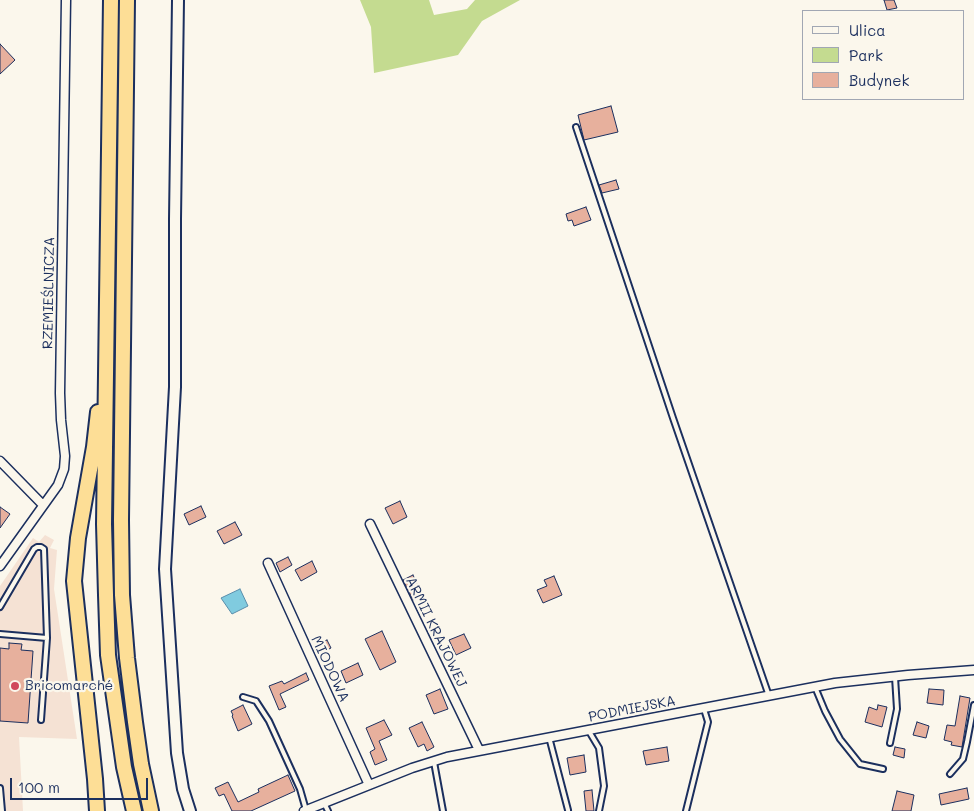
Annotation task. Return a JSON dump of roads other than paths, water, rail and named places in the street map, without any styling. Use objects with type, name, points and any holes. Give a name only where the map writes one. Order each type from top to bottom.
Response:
[{"type":"highway","points":[[111,0],[104,524],[108,655],[122,749],[134,811]]},
{"type":"highway","points":[[127,0],[121,520],[122,595],[134,722],[151,811]]},
{"type":"highway","points":[[97,811],[74,582],[78,538],[106,365]]},
{"type":"street","name":"RZEMIEŚLNICZA","points":[[0,566],[58,485],[64,469],[66,456],[61,420],[60,393],[66,0]]},
{"type":"street","points":[[178,0],[175,387],[165,569],[177,753],[183,790],[190,811]]},
{"type":"street","points":[[0,461],[43,505]]},
{"type":"street","name":"ARMII KRAJOWEJ","points":[[370,524],[479,750]]},
{"type":"street","name":"MIODOWA","points":[[268,563],[369,785]]},
{"type":"street","name":"PODMIEJSKA","points":[[305,810],[447,756],[835,683],[974,670]]},
{"type":"lane","points":[[576,127],[676,427],[769,696]]},
{"type":"lane","points":[[0,607],[34,549],[37,547],[44,549],[47,638],[41,720]]},
{"type":"lane","points":[[0,634],[47,638]]},
{"type":"lane","points":[[890,743],[897,709],[895,677]]},
{"type":"lane","points":[[815,687],[840,739],[860,764],[883,769]]},
{"type":"lane","points":[[243,697],[256,701],[269,721],[300,789],[305,810]]},
{"type":"lane","points":[[950,774],[963,759],[974,704]]},
{"type":"lane","points":[[686,811],[708,722],[704,708]]},
{"type":"lane","points":[[590,730],[599,748],[604,786],[600,811]]},
{"type":"lane","points":[[549,737],[568,810]]},
{"type":"lane","points":[[434,761],[443,811]]},
{"type":"lane","points":[[0,788],[2,811]]},
{"type":"lane","points":[[324,803],[328,811]]},
{"type":"water","points":[[240,589],[248,606],[232,614],[221,598]]},
{"type":"place","name":"Bricomarché","points":[[15,686]]}]
